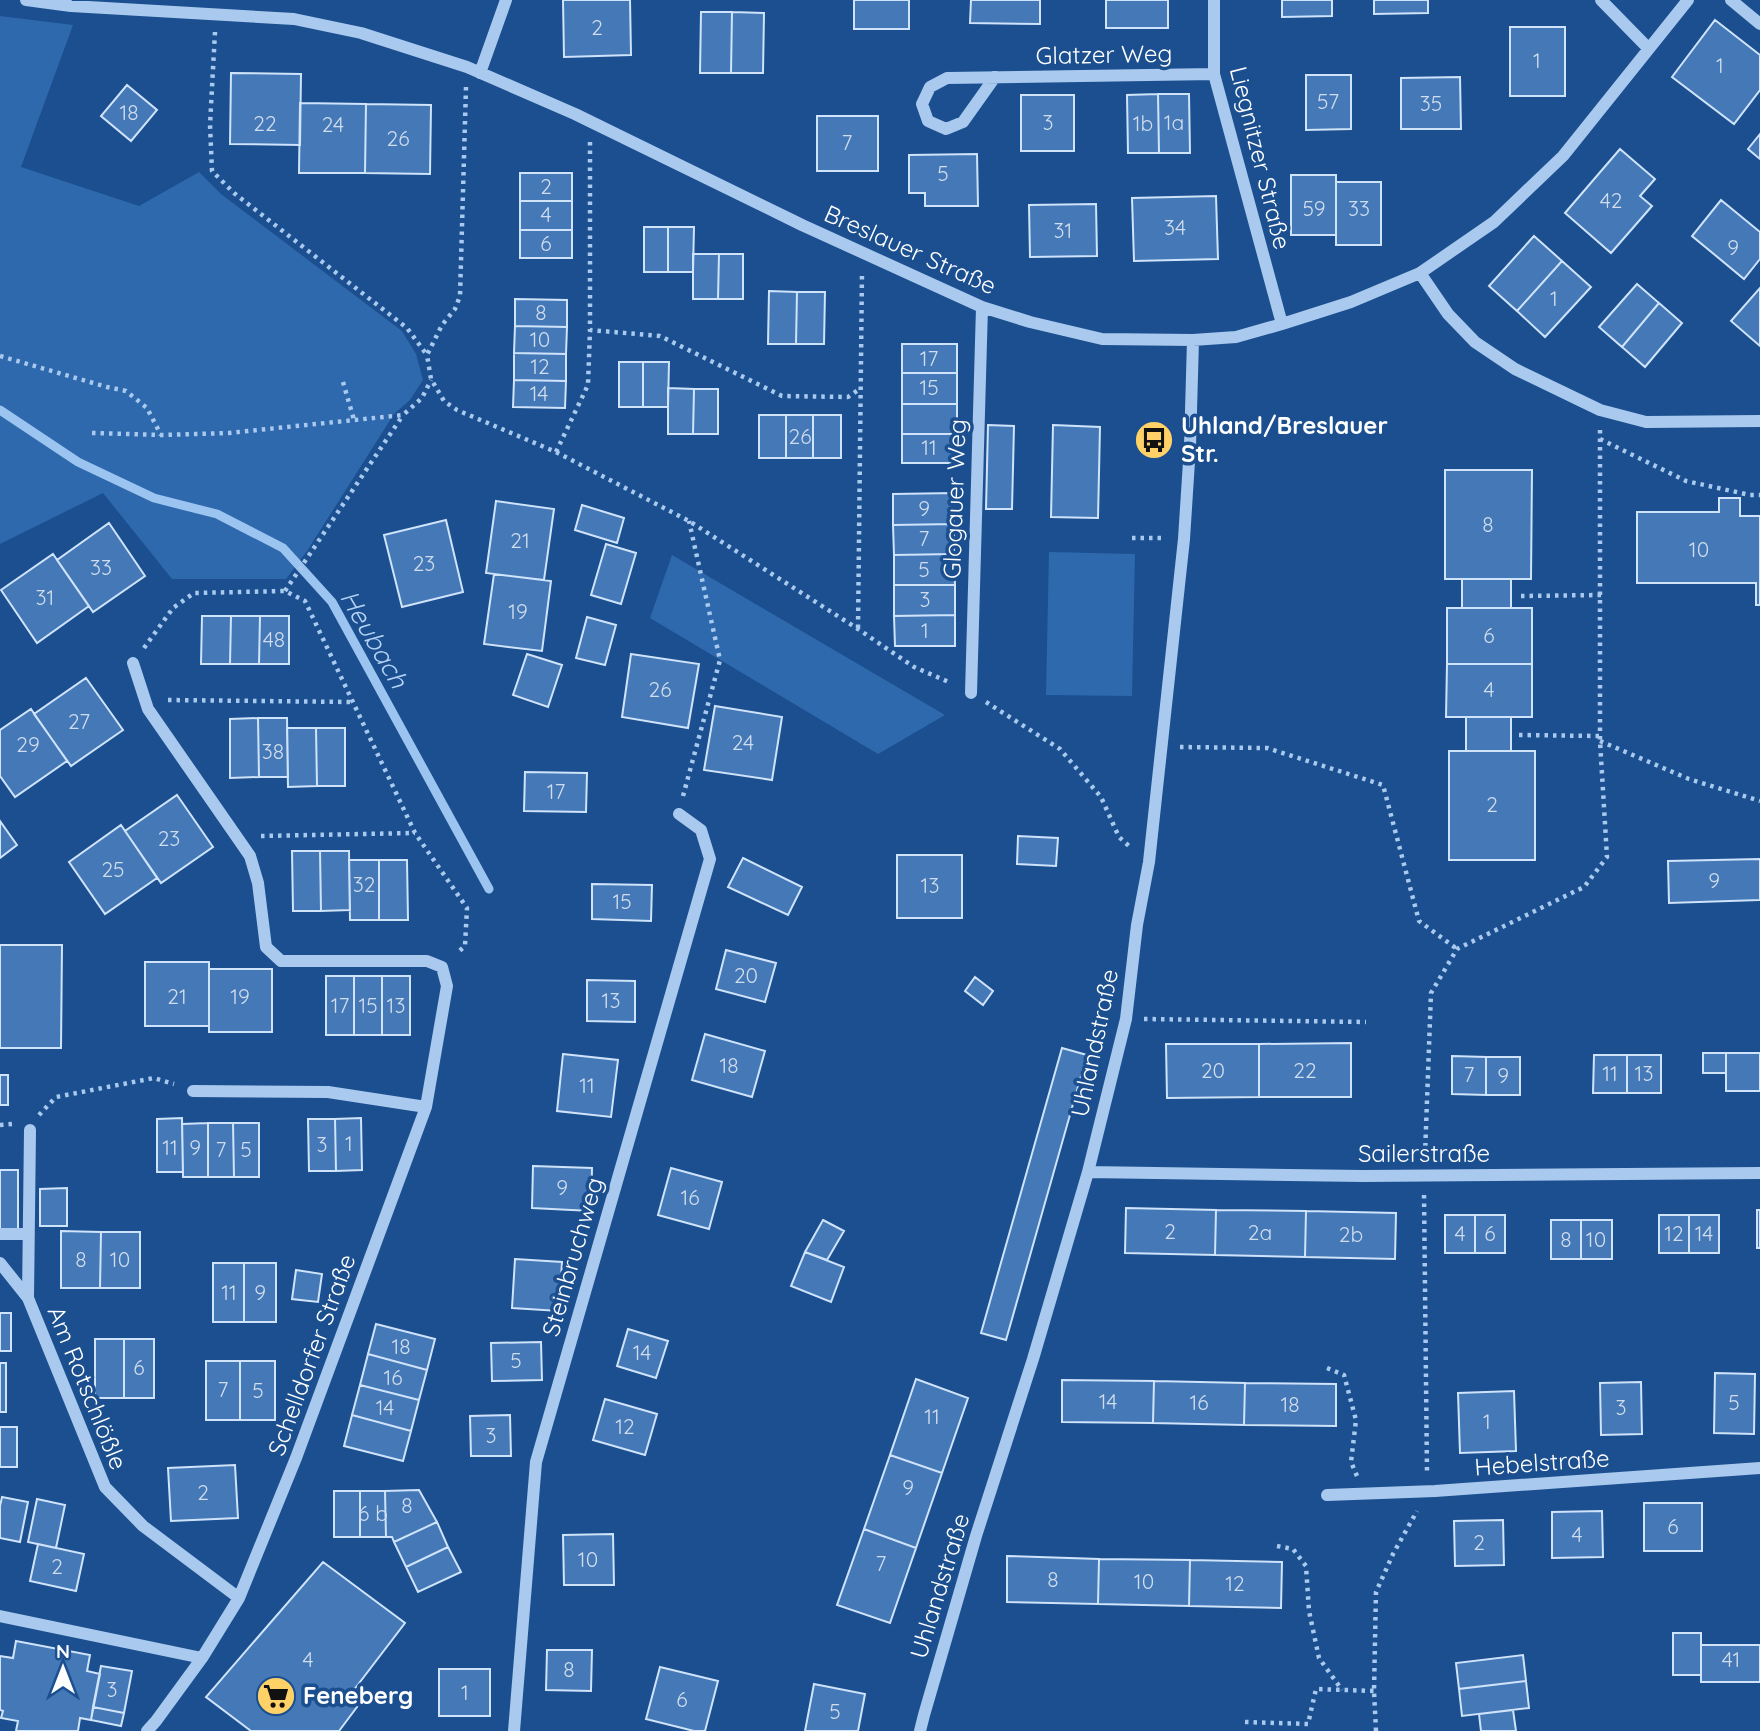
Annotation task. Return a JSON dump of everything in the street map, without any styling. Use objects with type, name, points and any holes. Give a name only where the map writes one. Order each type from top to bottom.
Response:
[{"type":"street","name":"Breslauer Straße","points":[[26,0],[71,6],[294,19],[361,33],[467,67],[590,122],[864,254],[982,307],[1030,322],[1102,339],[1194,340],[1236,337],[1282,324],[1351,302],[1420,273],[1494,222],[1563,156],[1688,0]]},
{"type":"street","points":[[480,73],[506,0]]},
{"type":"street","name":"Liegnitzer Straße","points":[[1214,0],[1214,74],[1282,324]]},
{"type":"street","points":[[1601,0],[1648,48]]},
{"type":"street","points":[[1731,0],[1760,24]]},
{"type":"street","name":"Glatzer Weg","points":[[995,78],[963,122],[946,130],[928,121],[922,104],[930,87],[947,78],[1214,74]]},
{"type":"street","points":[[1420,273],[1448,314],[1475,342],[1515,369],[1600,410],[1646,422],[1760,421]]},
{"type":"street","name":"Glogauer Weg","points":[[971,693],[982,307]]},
{"type":"street","name":"Uhlandstraße","points":[[920,1731],[976,1536],[1033,1359],[1088,1172],[1126,1019],[1137,925],[1149,862],[1184,539],[1194,340]]},
{"type":"street","points":[[133,663],[148,709],[250,856],[258,883],[266,947],[281,961],[427,961],[442,967]]},
{"type":"street","name":"Steinbruchweg","points":[[514,1731],[536,1462],[710,859],[701,830],[679,814]]},
{"type":"street","name":"Schelldorfer Straße","points":[[147,1731],[202,1658],[239,1598],[296,1458],[426,1107],[447,986],[442,967]]},
{"type":"street","points":[[193,1091],[328,1092],[426,1107]]},
{"type":"street","name":"Am Rotschlößle","points":[[30,1130],[28,1298],[105,1487],[143,1527],[239,1598]]},
{"type":"street","name":"Sailerstraße","points":[[1088,1172],[1424,1176],[1760,1173]]},
{"type":"street","points":[[0,1234],[28,1234]]},
{"type":"street","points":[[0,1263],[28,1298]]},
{"type":"street","name":"Hebelstraße","points":[[1327,1495],[1427,1491],[1760,1468]]},
{"type":"street","points":[[0,1616],[202,1658]]},
{"type":"path","points":[[216,14],[210,125],[212,171],[234,193],[407,328],[427,355],[431,379],[444,401],[457,410],[556,452],[689,521],[914,667],[971,693],[1060,749],[1101,797],[1119,837],[1149,862]]},
{"type":"path","points":[[427,355],[460,296],[467,67]]},
{"type":"path","points":[[556,452],[588,385],[590,122]]},
{"type":"path","points":[[858,629],[861,277],[864,254]]},
{"type":"path","points":[[590,330],[660,335],[782,396],[848,397],[861,388]]},
{"type":"path","points":[[0,356],[126,391],[147,408],[161,435]]},
{"type":"path","points":[[285,591],[403,415],[422,398],[431,379]]},
{"type":"path","points":[[343,382],[354,420]]},
{"type":"path","points":[[1376,1731],[1376,1592],[1427,1491],[1424,1176],[1431,993],[1457,949],[1584,887],[1607,857],[1600,738],[1600,410]]},
{"type":"path","points":[[92,433],[229,433],[403,415]]},
{"type":"path","points":[[1600,439],[1686,481],[1760,495]]},
{"type":"path","points":[[679,814],[720,660],[689,521]]},
{"type":"path","points":[[1132,538],[1184,539]]},
{"type":"path","points":[[133,663],[173,608],[194,593],[285,591],[305,601],[415,833],[467,908],[465,946],[442,967]]},
{"type":"path","points":[[1521,596],[1601,594]]},
{"type":"path","points":[[148,709],[167,700],[352,702]]},
{"type":"path","points":[[1519,735],[1600,738],[1689,779],[1760,801]]},
{"type":"path","points":[[1162,747],[1266,748],[1383,785],[1419,921],[1457,949]]},
{"type":"path","points":[[235,837],[415,833]]},
{"type":"path","points":[[1126,1019],[1366,1022]]},
{"type":"path","points":[[30,1130],[32,1121],[56,1097],[154,1078],[193,1091]]},
{"type":"path","points":[[1327,1368],[1344,1375],[1356,1420],[1352,1462],[1365,1494]]},
{"type":"path","points":[[1277,1546],[1293,1549],[1306,1566],[1308,1611],[1319,1658],[1342,1690]]},
{"type":"path","points":[[1245,1722],[1308,1724],[1316,1689],[1374,1691]]},
{"type":"shaded area","points":[[0,16],[73,25],[21,167],[139,206],[199,172],[221,194],[402,331],[416,354],[423,380],[410,400],[394,414],[307,551],[286,579],[172,579],[103,493],[0,544]]},
{"type":"shaded area","points":[[1049,552],[1135,554],[1132,696],[1046,695]]},
{"type":"shaded area","points":[[672,555],[945,715],[878,754],[650,618]]},
{"type":"building","points":[[563,0],[630,0],[631,55],[564,57]]},
{"type":"building","points":[[854,0],[909,0],[909,29],[854,29]]},
{"type":"building","points":[[971,0],[1040,0],[1040,24],[970,23]]},
{"type":"building","points":[[1106,0],[1168,0],[1168,28],[1106,28]]},
{"type":"building","points":[[1282,0],[1332,0],[1332,16],[1282,17]]},
{"type":"building","points":[[1374,0],[1428,0],[1428,13],[1374,14]]},
{"type":"building","points":[[701,12],[732,12],[731,73],[700,73]]},
{"type":"building","points":[[732,12],[764,13],[763,73],[731,73]]},
{"type":"building","points":[[1715,20],[1760,55],[1760,90],[1734,124],[1672,77]]},
{"type":"building","points":[[1510,27],[1565,27],[1565,96],[1510,96]]},
{"type":"building","points":[[231,73],[301,74],[300,145],[230,144]]},
{"type":"building","points":[[1306,75],[1351,75],[1351,129],[1306,130]]},
{"type":"building","points":[[1460,77],[1461,129],[1401,129],[1401,78]]},
{"type":"building","points":[[127,85],[157,110],[131,141],[101,116]]},
{"type":"building","points":[[1158,94],[1159,153],[1128,153],[1127,95]]},
{"type":"building","points":[[1158,94],[1189,94],[1190,153],[1159,153]]},
{"type":"building","points":[[1021,95],[1074,95],[1074,151],[1021,151]]},
{"type":"building","points":[[300,103],[366,104],[365,173],[299,173]]},
{"type":"building","points":[[366,104],[431,105],[430,174],[365,173]]},
{"type":"building","points":[[817,116],[878,116],[878,171],[817,171]]},
{"type":"building","points":[[1760,134],[1760,159],[1748,149]]},
{"type":"building","points":[[1620,149],[1655,179],[1640,196],[1652,206],[1611,253],[1565,213]]},
{"type":"building","points":[[977,154],[978,206],[925,206],[925,193],[909,193],[909,155]]},
{"type":"building","points":[[520,173],[572,173],[572,201],[520,201]]},
{"type":"building","points":[[1291,175],[1336,175],[1336,235],[1291,235]]},
{"type":"building","points":[[1336,182],[1381,182],[1381,245],[1336,245]]},
{"type":"building","points":[[1216,196],[1218,259],[1134,261],[1132,198]]},
{"type":"building","points":[[1721,200],[1760,232],[1760,259],[1744,279],[1692,236]]},
{"type":"building","points":[[520,201],[572,201],[572,230],[520,230]]},
{"type":"building","points":[[1096,204],[1097,256],[1030,257],[1029,205]]},
{"type":"building","points":[[644,227],[668,227],[668,272],[644,272]]},
{"type":"building","points":[[668,227],[694,227],[693,272],[668,272]]},
{"type":"building","points":[[520,230],[572,230],[572,258],[520,258]]},
{"type":"building","points":[[1534,236],[1562,261],[1517,311],[1489,286]]},
{"type":"building","points":[[693,254],[719,254],[718,299],[693,299]]},
{"type":"building","points":[[719,254],[743,254],[743,299],[718,299]]},
{"type":"building","points":[[1562,261],[1591,287],[1545,337],[1517,311]]},
{"type":"building","points":[[1637,284],[1659,303],[1622,347],[1599,327]]},
{"type":"building","points":[[1760,288],[1760,346],[1731,321]]},
{"type":"building","points":[[769,291],[797,292],[796,344],[768,344]]},
{"type":"building","points":[[797,292],[825,292],[824,344],[796,344]]},
{"type":"building","points":[[515,299],[567,300],[567,327],[515,326]]},
{"type":"building","points":[[1659,303],[1682,323],[1645,367],[1622,347]]},
{"type":"building","points":[[515,326],[567,327],[566,354],[514,353]]},
{"type":"building","points":[[902,344],[957,344],[957,373],[902,373]]},
{"type":"building","points":[[514,353],[566,354],[566,381],[514,380]]},
{"type":"building","points":[[619,362],[643,362],[643,407],[619,407]]},
{"type":"building","points":[[643,362],[669,362],[668,407],[643,407]]},
{"type":"building","points":[[902,373],[957,373],[957,404],[902,404]]},
{"type":"building","points":[[514,380],[566,381],[565,408],[513,407]]},
{"type":"building","points":[[668,388],[694,389],[693,434],[668,434]]},
{"type":"building","points":[[694,389],[718,389],[718,434],[693,434]]},
{"type":"building","points":[[902,404],[957,404],[957,434],[902,434]]},
{"type":"building","points":[[759,415],[786,415],[786,458],[759,458]]},
{"type":"building","points":[[786,415],[813,415],[813,458],[786,458]]},
{"type":"building","points":[[813,415],[841,415],[841,458],[813,458]]},
{"type":"building","points":[[988,425],[1014,426],[1012,509],[986,509]]},
{"type":"building","points":[[1053,425],[1100,427],[1098,518],[1051,517]]},
{"type":"building","points":[[902,434],[957,434],[957,463],[902,463]]},
{"type":"building","points":[[1445,470],[1532,470],[1531,579],[1445,579]]},
{"type":"building","points":[[954,493],[954,524],[893,525],[893,494]]},
{"type":"building","points":[[1719,498],[1740,498],[1740,516],[1760,516],[1760,605],[1756,605],[1756,583],[1637,583],[1637,512],[1719,512]]},
{"type":"building","points":[[496,501],[554,509],[544,580],[486,573]]},
{"type":"building","points":[[582,505],[624,518],[617,543],[575,530]]},
{"type":"building","points":[[446,520],[463,592],[402,607],[384,535]]},
{"type":"building","points":[[109,523],[145,576],[93,612],[57,560]]},
{"type":"building","points":[[954,524],[954,554],[894,555],[893,525]]},
{"type":"building","points":[[606,544],[636,553],[621,604],[591,595]]},
{"type":"building","points":[[53,554],[89,606],[37,643],[1,590]]},
{"type":"building","points":[[954,554],[955,585],[894,585],[894,555]]},
{"type":"building","points":[[494,574],[551,581],[542,651],[484,644]]},
{"type":"building","points":[[1462,579],[1511,579],[1511,608],[1462,608]]},
{"type":"building","points":[[894,585],[955,585],[955,615],[894,616]]},
{"type":"building","points":[[1447,608],[1532,608],[1532,664],[1447,664]]},
{"type":"building","points":[[955,615],[955,646],[895,646],[894,616]]},
{"type":"building","points":[[202,616],[231,616],[230,664],[201,664]]},
{"type":"building","points":[[231,616],[260,616],[259,664],[230,664]]},
{"type":"building","points":[[260,616],[289,616],[289,664],[259,664]]},
{"type":"building","points":[[587,617],[616,625],[605,665],[576,658]]},
{"type":"building","points":[[527,654],[562,665],[548,707],[513,695]]},
{"type":"building","points":[[631,654],[699,664],[688,728],[622,717]]},
{"type":"building","points":[[1447,664],[1532,664],[1532,717],[1446,717]]},
{"type":"building","points":[[86,678],[123,730],[71,766],[34,714]]},
{"type":"building","points":[[715,706],[782,717],[772,780],[704,770]]},
{"type":"building","points":[[31,709],[67,761],[15,797],[0,776],[0,730]]},
{"type":"building","points":[[1466,717],[1511,717],[1511,751],[1466,751]]},
{"type":"building","points":[[258,718],[287,718],[288,777],[259,777]]},
{"type":"building","points":[[258,718],[259,777],[230,778],[230,719]]},
{"type":"building","points":[[287,728],[316,728],[317,786],[288,787]]},
{"type":"building","points":[[316,728],[345,728],[345,786],[317,786]]},
{"type":"building","points":[[1449,751],[1535,751],[1535,860],[1449,860]]},
{"type":"building","points":[[525,772],[587,773],[586,812],[524,811]]},
{"type":"building","points":[[177,795],[213,847],[161,883],[125,831]]},
{"type":"building","points":[[0,821],[17,845],[0,858]]},
{"type":"building","points":[[121,825],[157,878],[105,914],[69,862]]},
{"type":"building","points":[[1018,836],[1058,838],[1056,866],[1017,864]]},
{"type":"building","points":[[292,851],[320,851],[321,911],[293,911]]},
{"type":"building","points":[[320,851],[349,851],[350,910],[321,911]]},
{"type":"building","points":[[897,855],[962,855],[962,918],[897,918]]},
{"type":"building","points":[[743,858],[802,887],[788,915],[728,887]]},
{"type":"building","points":[[1760,859],[1760,900],[1669,903],[1668,861]]},
{"type":"building","points":[[349,860],[379,860],[379,920],[350,920]]},
{"type":"building","points":[[379,860],[407,860],[408,920],[379,920]]},
{"type":"building","points":[[592,884],[652,885],[651,921],[592,919]]},
{"type":"building","points":[[0,945],[62,945],[61,1048],[0,1048]]},
{"type":"building","points":[[726,950],[776,963],[765,1002],[716,989]]},
{"type":"building","points":[[145,962],[209,962],[209,1026],[145,1026]]},
{"type":"building","points":[[209,969],[272,969],[272,1032],[209,1032]]},
{"type":"building","points":[[326,976],[354,976],[354,1035],[326,1035]]},
{"type":"building","points":[[354,976],[382,976],[382,1035],[354,1035]]},
{"type":"building","points":[[382,976],[410,976],[410,1035],[382,1035]]},
{"type":"building","points":[[975,977],[993,991],[983,1005],[965,991]]},
{"type":"building","points":[[587,980],[635,981],[635,1022],[587,1021]]},
{"type":"building","points":[[705,1034],[765,1051],[752,1097],[692,1080]]},
{"type":"building","points":[[1351,1043],[1351,1097],[1259,1097],[1259,1044]]},
{"type":"building","points":[[1166,1044],[1259,1044],[1259,1097],[1167,1098]]},
{"type":"building","points":[[1062,1048],[1087,1055],[1006,1340],[981,1333]]},
{"type":"building","points":[[1703,1053],[1726,1053],[1726,1073],[1703,1073]]},
{"type":"building","points":[[1726,1053],[1760,1053],[1760,1091],[1726,1091]]},
{"type":"building","points":[[563,1054],[618,1060],[611,1117],[557,1111]]},
{"type":"building","points":[[1594,1055],[1627,1055],[1627,1093],[1593,1093]]},
{"type":"building","points":[[1627,1055],[1661,1055],[1661,1093],[1627,1093]]},
{"type":"building","points":[[1452,1056],[1486,1057],[1486,1095],[1452,1094]]},
{"type":"building","points":[[1486,1057],[1520,1057],[1520,1095],[1486,1095]]},
{"type":"building","points":[[0,1075],[8,1075],[8,1105],[0,1105]]},
{"type":"building","points":[[182,1118],[183,1172],[157,1172],[157,1119]]},
{"type":"building","points":[[361,1118],[362,1170],[336,1171],[335,1119]]},
{"type":"building","points":[[308,1119],[335,1119],[336,1171],[309,1171]]},
{"type":"building","points":[[208,1123],[208,1177],[183,1177],[182,1124]]},
{"type":"building","points":[[208,1123],[233,1123],[234,1177],[208,1177]]},
{"type":"building","points":[[233,1123],[259,1123],[259,1177],[234,1177]]},
{"type":"building","points":[[533,1166],[592,1168],[591,1211],[532,1208]]},
{"type":"building","points":[[671,1168],[722,1182],[709,1229],[658,1215]]},
{"type":"building","points":[[0,1170],[18,1170],[18,1234],[0,1234]]},
{"type":"building","points":[[67,1188],[67,1226],[40,1226],[40,1189]]},
{"type":"building","points":[[1126,1208],[1216,1210],[1215,1255],[1125,1253]]},
{"type":"building","points":[[1216,1210],[1306,1211],[1305,1257],[1215,1255]]},
{"type":"building","points":[[1757,1210],[1760,1210],[1760,1248],[1757,1248]]},
{"type":"building","points":[[1306,1211],[1396,1213],[1395,1259],[1305,1257]]},
{"type":"building","points":[[1445,1215],[1475,1215],[1475,1253],[1445,1253]]},
{"type":"building","points":[[1475,1215],[1505,1215],[1505,1253],[1475,1253]]},
{"type":"building","points":[[1659,1215],[1689,1215],[1689,1253],[1659,1253]]},
{"type":"building","points":[[1689,1215],[1719,1215],[1719,1253],[1689,1253]]},
{"type":"building","points":[[823,1220],[844,1231],[827,1260],[805,1252]]},
{"type":"building","points":[[1551,1220],[1581,1220],[1581,1259],[1551,1259]]},
{"type":"building","points":[[1581,1220],[1612,1220],[1612,1259],[1581,1259]]},
{"type":"building","points":[[61,1231],[101,1232],[100,1288],[61,1288]]},
{"type":"building","points":[[101,1232],[140,1232],[140,1288],[100,1288]]},
{"type":"building","points":[[805,1252],[844,1267],[831,1302],[791,1286]]},
{"type":"building","points":[[515,1259],[562,1262],[559,1311],[512,1308]]},
{"type":"building","points":[[213,1263],[244,1263],[244,1322],[213,1322]]},
{"type":"building","points":[[244,1263],[276,1263],[276,1322],[244,1322]]},
{"type":"building","points":[[296,1270],[322,1274],[318,1302],[292,1299]]},
{"type":"building","points":[[0,1313],[11,1313],[11,1351],[0,1351]]},
{"type":"building","points":[[376,1324],[435,1339],[427,1370],[368,1354]]},
{"type":"building","points":[[628,1329],[668,1341],[656,1378],[617,1366]]},
{"type":"building","points":[[95,1339],[124,1339],[124,1398],[95,1398]]},
{"type":"building","points":[[124,1339],[154,1339],[154,1398],[124,1398]]},
{"type":"building","points":[[541,1342],[542,1380],[492,1381],[491,1343]]},
{"type":"building","points":[[368,1354],[427,1370],[419,1400],[360,1385]]},
{"type":"building","points":[[206,1361],[240,1361],[240,1420],[206,1420]]},
{"type":"building","points":[[240,1361],[275,1361],[275,1420],[240,1420]]},
{"type":"building","points":[[0,1363],[6,1363],[6,1412],[0,1412]]},
{"type":"building","points":[[1715,1373],[1755,1374],[1754,1434],[1714,1433]]},
{"type":"building","points":[[916,1379],[968,1398],[942,1473],[890,1455]]},
{"type":"building","points":[[1062,1380],[1154,1381],[1153,1423],[1062,1422]]},
{"type":"building","points":[[1154,1381],[1245,1383],[1244,1425],[1153,1423]]},
{"type":"building","points":[[1641,1382],[1642,1434],[1601,1435],[1600,1383]]},
{"type":"building","points":[[1245,1383],[1336,1384],[1336,1426],[1244,1425]]},
{"type":"building","points":[[360,1385],[419,1400],[411,1431],[352,1415]]},
{"type":"building","points":[[1514,1391],[1516,1451],[1460,1453],[1458,1393]]},
{"type":"building","points":[[605,1399],[657,1414],[645,1455],[593,1440]]},
{"type":"building","points":[[352,1415],[411,1431],[403,1461],[344,1446]]},
{"type":"building","points":[[510,1415],[511,1456],[471,1456],[470,1416]]},
{"type":"building","points":[[0,1427],[17,1427],[17,1467],[0,1467]]},
{"type":"building","points":[[890,1455],[942,1473],[916,1548],[864,1529]]},
{"type":"building","points":[[235,1465],[238,1518],[171,1521],[168,1468]]},
{"type":"building","points":[[419,1490],[437,1522],[394,1542],[392,1537],[386,1537],[385,1491]]},
{"type":"building","points":[[334,1491],[360,1491],[360,1537],[334,1537]]},
{"type":"building","points":[[360,1491],[385,1491],[386,1537],[360,1537]]},
{"type":"building","points":[[2,1497],[28,1502],[20,1542],[0,1538]]},
{"type":"building","points":[[37,1499],[65,1505],[56,1548],[28,1542]]},
{"type":"building","points":[[1644,1503],[1702,1503],[1702,1551],[1644,1551]]},
{"type":"building","points":[[1602,1511],[1603,1557],[1552,1558],[1552,1512]]},
{"type":"building","points":[[1503,1520],[1504,1565],[1455,1566],[1454,1521]]},
{"type":"building","points":[[437,1522],[448,1547],[406,1567],[394,1542]]},
{"type":"building","points":[[864,1529],[916,1548],[890,1623],[837,1605]]},
{"type":"building","points":[[613,1534],[614,1585],[564,1585],[563,1535]]},
{"type":"building","points":[[38,1544],[84,1554],[76,1591],[30,1581]]},
{"type":"building","points":[[448,1547],[461,1572],[418,1592],[406,1567]]},
{"type":"building","points":[[1007,1556],[1099,1559],[1098,1604],[1007,1602]]},
{"type":"building","points":[[1099,1559],[1190,1560],[1189,1606],[1098,1604]]},
{"type":"building","points":[[1190,1560],[1282,1562],[1281,1608],[1189,1606]]},
{"type":"building","points":[[323,1562],[405,1623],[347,1699],[357,1707],[339,1731],[251,1731],[206,1697]]},
{"type":"building","points":[[1673,1633],[1701,1633],[1701,1675],[1673,1675]]},
{"type":"building","points":[[16,1641],[90,1655],[87,1671],[100,1674],[91,1720],[80,1718],[78,1731],[16,1731],[18,1721],[1,1718],[3,1711],[0,1710],[0,1656],[13,1658]]},
{"type":"building","points":[[1701,1645],[1760,1645],[1760,1682],[1701,1682]]},
{"type":"building","points":[[547,1650],[592,1650],[591,1691],[546,1690]]},
{"type":"building","points":[[1523,1655],[1526,1681],[1459,1689],[1456,1663]]},
{"type":"building","points":[[101,1666],[132,1671],[124,1713],[93,1707]]},
{"type":"building","points":[[660,1667],[718,1681],[705,1731],[694,1731],[646,1719]]},
{"type":"building","points":[[439,1669],[490,1669],[490,1716],[439,1716]]},
{"type":"building","points":[[1526,1681],[1529,1708],[1462,1716],[1459,1689]]},
{"type":"building","points":[[814,1684],[865,1694],[858,1731],[805,1731]]},
{"type":"building","points":[[93,1707],[124,1713],[121,1726],[91,1720]]},
{"type":"building","points":[[1513,1710],[1516,1731],[1481,1731],[1479,1714]]},
{"type":"waterway","name":"Heubach","points":[[0,410],[78,462],[154,498],[217,514],[283,548],[332,602],[489,889]]},
{"type":"place","name":"Uhland/Breslauer Str.","points":[[1154,440]]},
{"type":"place","name":"Feneberg","points":[[276,1696]]}]
